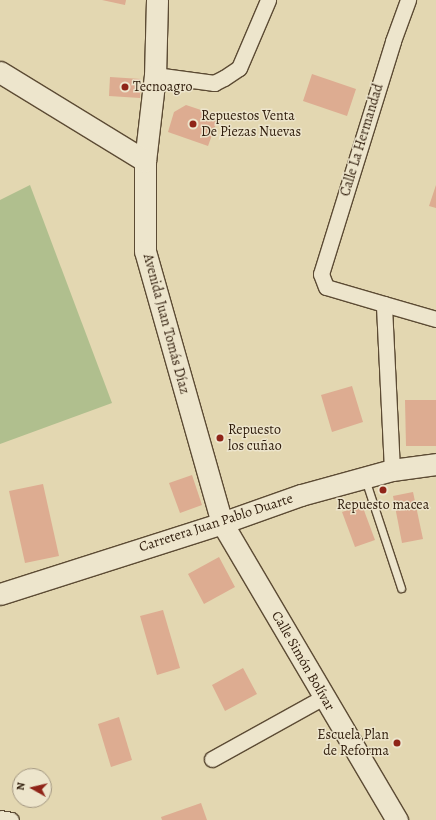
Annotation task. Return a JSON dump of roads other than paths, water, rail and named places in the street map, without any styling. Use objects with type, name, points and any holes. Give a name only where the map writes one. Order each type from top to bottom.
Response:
[{"type":"street","name":"Avenida Juan Tomás Díaz","points":[[157,0],[154,74],[145,161],[145,251],[222,523]]},
{"type":"street","points":[[154,74],[214,83],[224,78],[239,68],[268,0]]},
{"type":"street","name":"Calle La Hermandad","points":[[384,304],[326,287],[322,282],[321,274],[393,41],[408,0]]},
{"type":"street","points":[[0,72],[145,161]]},
{"type":"street","points":[[392,470],[384,304],[436,318]]},
{"type":"street","name":"Carretera Juan Pablo Duarte","points":[[0,594],[222,523],[301,495],[392,470],[436,464]]},
{"type":"street","name":"Calle Simón Bolívar","points":[[222,523],[396,820]]},
{"type":"street","points":[[212,760],[324,697]]},
{"type":"street","points":[[0,818],[11,820]]},
{"type":"lane","points":[[364,477],[401,588]]},
{"type":"place","name":"Tecnoagro","points":[[125,87]]},
{"type":"place","name":"Repuestos Venta De Piezas Nuevas","points":[[193,124]]},
{"type":"place","name":"Repuesto los cuñao","points":[[220,438]]},
{"type":"place","name":"Repuesto macea","points":[[383,490]]},
{"type":"place","name":"Escuela Plan de Reforma","points":[[397,743]]}]
